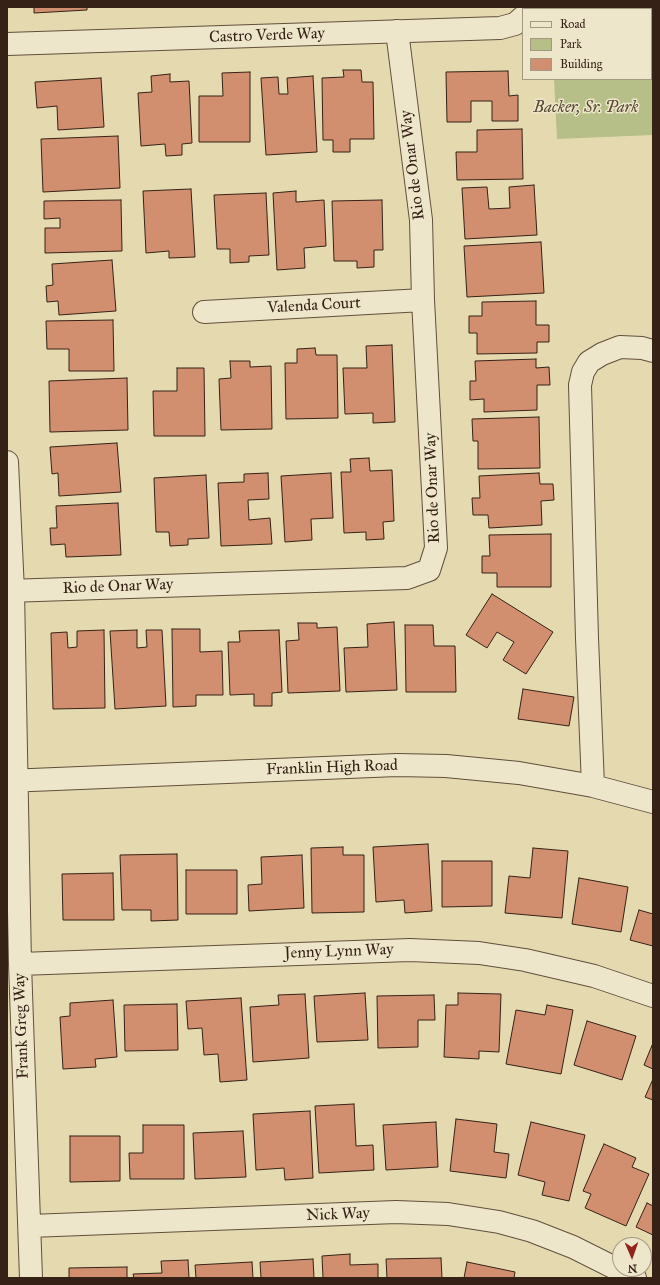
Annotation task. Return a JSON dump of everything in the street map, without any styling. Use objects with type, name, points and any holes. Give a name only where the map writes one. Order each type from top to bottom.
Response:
[{"type":"street","name":"Castro Verde Way","points":[[7,44],[500,28],[515,24],[522,17]]},
{"type":"street","name":"Rio de Onar Way","points":[[10,591],[407,578],[429,570],[436,548],[423,300],[421,220],[397,31]]},
{"type":"street","name":"Valenda Court","points":[[204,312],[423,300]]},
{"type":"street","points":[[593,786],[580,385],[583,372],[590,362],[602,354],[620,347],[642,348],[653,351]]},
{"type":"street","name":"Frank Greg Way","points":[[7,462],[10,591],[11,780],[20,964],[32,1278]]},
{"type":"street","name":"Franklin High Road","points":[[11,780],[397,765],[446,766],[519,772],[593,786],[653,802]]},
{"type":"street","name":"Jenny Lynn Way","points":[[20,964],[410,950],[479,953],[525,960],[594,976],[653,996]]},
{"type":"street","name":"Nick Way","points":[[30,1226],[396,1212],[448,1214],[499,1222],[532,1231],[573,1247],[635,1278]]},
{"type":"green space","name":"Backer, Sr. Park","points":[[653,7],[653,135],[557,139],[554,80],[652,80],[652,8],[559,8]]},
{"type":"building","points":[[34,7],[87,7],[87,10],[34,13]]},
{"type":"building","points":[[343,70],[361,70],[362,82],[373,82],[374,139],[350,139],[350,152],[333,152],[333,140],[323,140],[322,78],[344,77]]},
{"type":"building","points":[[508,71],[509,96],[518,95],[518,121],[492,121],[492,101],[471,101],[471,122],[447,122],[446,72]]},
{"type":"building","points":[[250,72],[250,142],[199,142],[199,96],[223,96],[222,73]]},
{"type":"building","points":[[170,74],[170,82],[189,81],[192,143],[182,144],[182,155],[166,156],[165,144],[141,146],[138,93],[152,92],[151,76]]},
{"type":"building","points":[[313,76],[317,152],[266,155],[261,78],[278,77],[279,94],[288,94],[287,78]]},
{"type":"building","points":[[101,78],[104,127],[58,130],[57,106],[37,108],[35,82]]},
{"type":"building","points":[[522,129],[523,179],[457,180],[456,152],[477,152],[477,130]]},
{"type":"building","points":[[118,136],[120,188],[43,192],[41,139]]},
{"type":"building","points":[[534,185],[537,235],[465,239],[462,188],[487,187],[489,209],[510,208],[509,187]]},
{"type":"building","points":[[191,189],[195,257],[169,258],[169,251],[146,253],[143,191]]},
{"type":"building","points":[[296,191],[296,202],[324,200],[326,246],[304,248],[305,268],[277,270],[273,193]]},
{"type":"building","points":[[266,193],[269,255],[249,256],[249,262],[230,263],[230,249],[217,249],[214,195]]},
{"type":"building","points":[[121,200],[122,251],[45,253],[45,228],[60,228],[60,218],[44,219],[44,201]]},
{"type":"building","points":[[382,200],[383,250],[374,250],[374,267],[357,268],[357,261],[334,261],[332,201]]},
{"type":"building","points":[[541,242],[544,293],[467,297],[464,246]]},
{"type":"building","points":[[112,260],[116,311],[59,315],[58,301],[47,302],[46,286],[53,285],[52,264]]},
{"type":"building","points":[[536,301],[536,325],[549,325],[549,342],[537,342],[537,353],[477,354],[477,333],[469,333],[469,316],[482,316],[482,302]]},
{"type":"building","points":[[113,320],[114,371],[69,371],[69,349],[47,349],[46,321]]},
{"type":"building","points":[[392,345],[395,422],[373,423],[373,413],[345,414],[343,368],[367,368],[366,346]]},
{"type":"building","points":[[315,348],[316,355],[337,355],[338,418],[286,419],[285,363],[297,363],[297,349]]},
{"type":"building","points":[[536,359],[536,368],[549,367],[550,385],[537,385],[537,410],[484,412],[484,399],[470,400],[470,381],[476,381],[475,361]]},
{"type":"building","points":[[230,361],[250,361],[250,367],[271,366],[272,429],[221,430],[219,379],[231,378]]},
{"type":"building","points":[[177,368],[204,368],[205,436],[154,436],[153,391],[177,391]]},
{"type":"building","points":[[127,378],[128,430],[50,432],[49,381]]},
{"type":"building","points":[[539,417],[540,468],[478,469],[478,441],[473,441],[472,419]]},
{"type":"building","points":[[117,443],[121,492],[59,496],[58,473],[52,474],[50,447]]},
{"type":"building","points":[[369,458],[370,471],[392,470],[394,521],[383,522],[384,539],[366,540],[366,532],[344,533],[341,472],[351,472],[350,459]]},
{"type":"building","points":[[268,473],[269,499],[248,500],[249,520],[270,518],[272,544],[221,546],[218,483],[244,482],[244,474]]},
{"type":"building","points":[[331,473],[333,518],[311,519],[312,540],[285,542],[281,476]]},
{"type":"building","points":[[539,473],[540,484],[553,484],[554,500],[541,501],[542,525],[489,528],[488,515],[473,515],[472,498],[480,498],[479,476]]},
{"type":"building","points":[[206,475],[209,538],[188,539],[188,545],[170,546],[169,532],[156,532],[154,478]]},
{"type":"building","points":[[118,503],[121,555],[66,557],[65,544],[51,545],[50,528],[57,528],[56,506]]},
{"type":"building","points":[[551,534],[551,587],[497,587],[497,573],[482,573],[482,556],[490,556],[489,535]]},
{"type":"building","points":[[492,594],[553,632],[526,674],[503,660],[514,642],[497,632],[487,648],[466,635]]},
{"type":"building","points":[[394,622],[397,690],[346,692],[344,648],[368,647],[367,624]]},
{"type":"building","points":[[298,623],[317,623],[317,628],[337,627],[340,691],[288,693],[286,641],[299,640]]},
{"type":"building","points":[[405,625],[433,625],[434,646],[455,646],[456,692],[406,692]]},
{"type":"building","points":[[172,629],[200,629],[200,652],[222,651],[223,695],[196,695],[196,706],[173,707]]},
{"type":"building","points":[[104,630],[105,708],[53,709],[51,633],[67,632],[68,648],[77,647],[77,631]]},
{"type":"building","points":[[137,630],[137,648],[147,647],[146,630],[162,630],[166,706],[115,709],[110,631]]},
{"type":"building","points":[[279,630],[282,692],[272,693],[272,706],[254,706],[254,694],[230,695],[228,642],[240,642],[239,631]]},
{"type":"building","points":[[523,689],[574,697],[569,726],[518,719]]},
{"type":"building","points":[[428,844],[432,911],[405,913],[404,900],[376,902],[373,847]]},
{"type":"building","points":[[343,847],[343,855],[364,855],[364,912],[312,913],[311,848]]},
{"type":"building","points":[[533,848],[568,851],[562,918],[505,913],[509,876],[530,878]]},
{"type":"building","points":[[177,854],[178,920],[151,921],[151,910],[122,910],[120,855]]},
{"type":"building","points":[[302,855],[304,908],[249,911],[248,885],[262,884],[261,857]]},
{"type":"building","points":[[442,861],[492,861],[492,906],[442,907]]},
{"type":"building","points":[[186,870],[237,870],[237,914],[186,914]]},
{"type":"building","points":[[113,873],[114,920],[63,920],[62,874]]},
{"type":"building","points":[[579,878],[628,887],[621,932],[572,924]]},
{"type":"building","points":[[639,910],[653,914],[653,946],[630,940]]},
{"type":"building","points":[[365,993],[368,1040],[317,1042],[314,996]]},
{"type":"building","points":[[458,993],[501,994],[499,1052],[479,1051],[479,1059],[444,1057],[446,1005],[458,1005]]},
{"type":"building","points":[[305,994],[309,1058],[253,1062],[250,1007],[279,1005],[278,995]]},
{"type":"building","points":[[434,995],[435,1020],[418,1020],[418,1047],[378,1048],[377,996]]},
{"type":"building","points":[[241,998],[247,1080],[220,1082],[218,1054],[204,1055],[202,1028],[188,1029],[186,1001]]},
{"type":"building","points":[[113,1000],[117,1057],[95,1059],[96,1067],[63,1069],[60,1017],[70,1016],[70,1003]]},
{"type":"building","points":[[177,1004],[178,1050],[125,1051],[124,1005]]},
{"type":"building","points":[[547,1005],[573,1010],[561,1074],[506,1064],[516,1010],[545,1015]]},
{"type":"building","points":[[587,1021],[636,1036],[622,1080],[574,1065]]},
{"type":"building","points":[[653,1043],[653,1069],[644,1065]]},
{"type":"building","points":[[653,1079],[653,1100],[645,1097]]},
{"type":"building","points":[[354,1104],[356,1146],[373,1145],[374,1170],[319,1173],[315,1106]]},
{"type":"building","points":[[310,1111],[313,1178],[285,1180],[284,1168],[256,1170],[253,1114]]},
{"type":"building","points":[[456,1119],[497,1124],[494,1152],[509,1154],[506,1178],[450,1171]]},
{"type":"building","points":[[436,1122],[438,1167],[386,1170],[383,1125]]},
{"type":"building","points":[[531,1122],[585,1135],[569,1201],[542,1195],[545,1182],[518,1175]]},
{"type":"building","points":[[143,1125],[184,1125],[184,1179],[130,1179],[129,1153],[143,1153]]},
{"type":"building","points":[[243,1131],[246,1177],[195,1179],[193,1133]]},
{"type":"building","points":[[70,1136],[120,1136],[120,1181],[70,1182]]},
{"type":"building","points":[[604,1144],[636,1158],[632,1167],[649,1174],[626,1226],[585,1208],[591,1194],[583,1191]]},
{"type":"building","points":[[647,1203],[653,1206],[653,1235],[636,1227]]},
{"type":"building","points":[[350,1254],[350,1265],[378,1264],[378,1278],[323,1278],[322,1256]]},
{"type":"building","points":[[441,1258],[442,1278],[387,1278],[386,1259]]},
{"type":"building","points":[[313,1259],[314,1278],[261,1278],[260,1262]]},
{"type":"building","points":[[188,1260],[189,1278],[134,1278],[133,1274],[162,1273],[161,1261]]},
{"type":"building","points":[[252,1262],[253,1278],[196,1278],[195,1265]]},
{"type":"building","points":[[467,1262],[515,1272],[514,1278],[464,1278]]},
{"type":"building","points":[[127,1267],[127,1278],[69,1278],[69,1268]]}]
